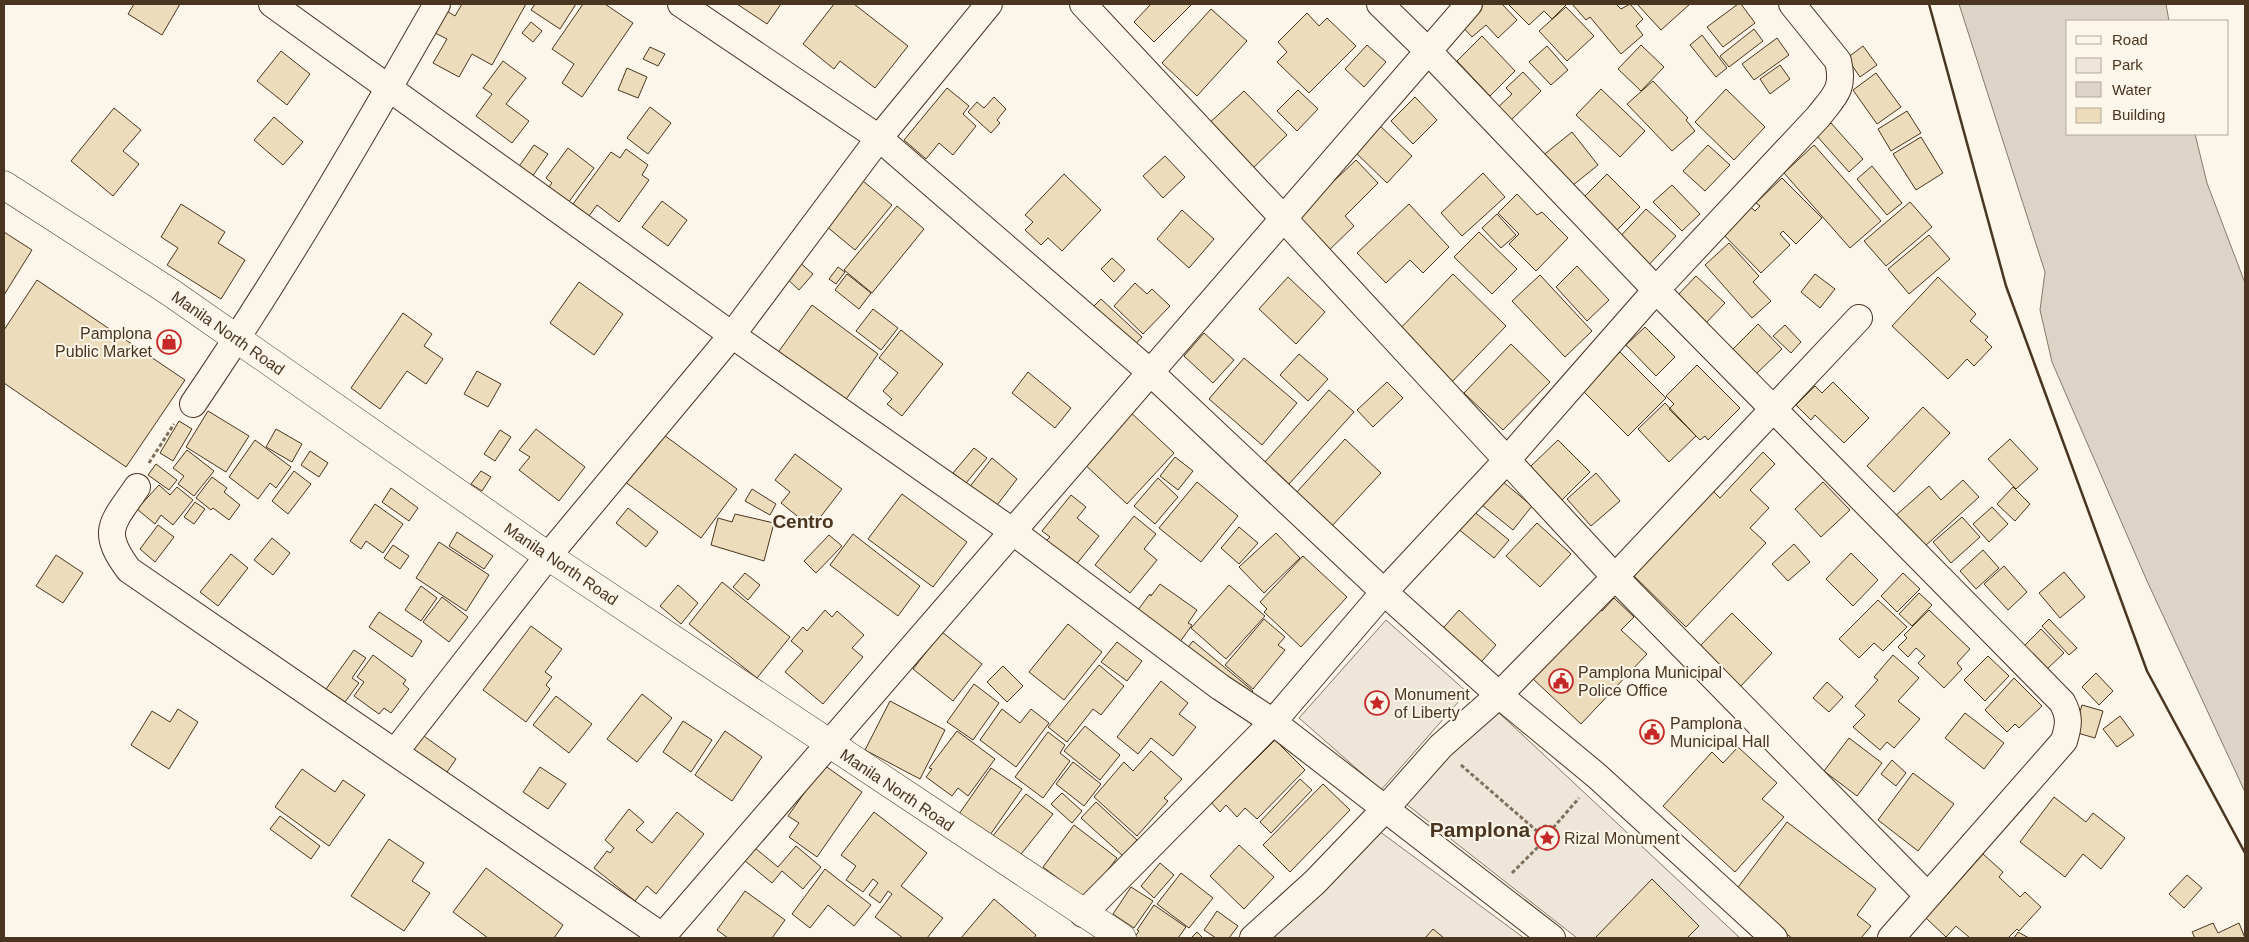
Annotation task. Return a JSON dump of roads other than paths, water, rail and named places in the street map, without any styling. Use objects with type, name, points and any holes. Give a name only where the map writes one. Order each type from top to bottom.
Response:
[{"type":"highway","name":"Manila North Road","points":[[4,185],[170,292],[548,556],[1083,914],[1122,938]]},
{"type":"street","points":[[272,4],[732,335],[1012,531],[1220,687],[1273,722],[1386,808],[1492,894],[1552,938]]},
{"type":"street","points":[[193,404],[237,340],[390,88],[438,4]]},
{"type":"street","points":[[681,4],[878,138],[1150,372],[1384,592],[1499,695],[1597,776],[1774,938]]},
{"type":"street","points":[[395,752],[548,556],[732,335],[878,138],[989,4]]},
{"type":"street","points":[[1083,4],[1615,577],[1928,896]]},
{"type":"street","points":[[1380,4],[1429,52],[1656,290],[2057,694],[2068,712],[2069,725],[2064,741],[1890,938]]},
{"type":"street","points":[[137,487],[111,525],[112,538],[118,555],[129,570],[663,938],[1012,531],[1470,4]]},
{"type":"street","points":[[1083,914],[1273,722],[1384,592],[1508,460],[1656,290],[1818,117],[1840,89],[1841,73],[1838,61],[1792,4]]},
{"type":"street","points":[[1253,938],[1315,882],[1386,808],[1440,746],[1499,695],[1615,577],[1859,318]]},
{"type":"water","points":[[1959,4],[2166,4],[2169,20],[2066,20],[2066,135],[2195,135],[2207,183],[2245,283],[2245,792],[2147,581],[2052,362],[2040,310],[2045,272]]},
{"type":"place","name":"Pamplona Public Market","points":[[169,342]]},
{"type":"place","name":"Pamplona Municipal Police Office","points":[[1561,681]]},
{"type":"place","name":"Monument of Liberty","points":[[1377,703]]},
{"type":"place","name":"Pamplona Municipal Hall","points":[[1652,732]]},
{"type":"place","name":"Rizal Monument","points":[[1547,838]]},
{"type":"district","name":"Centro","points":[[803,521]]},
{"type":"district","name":"Pamplona","points":[[1480,829]]}]
